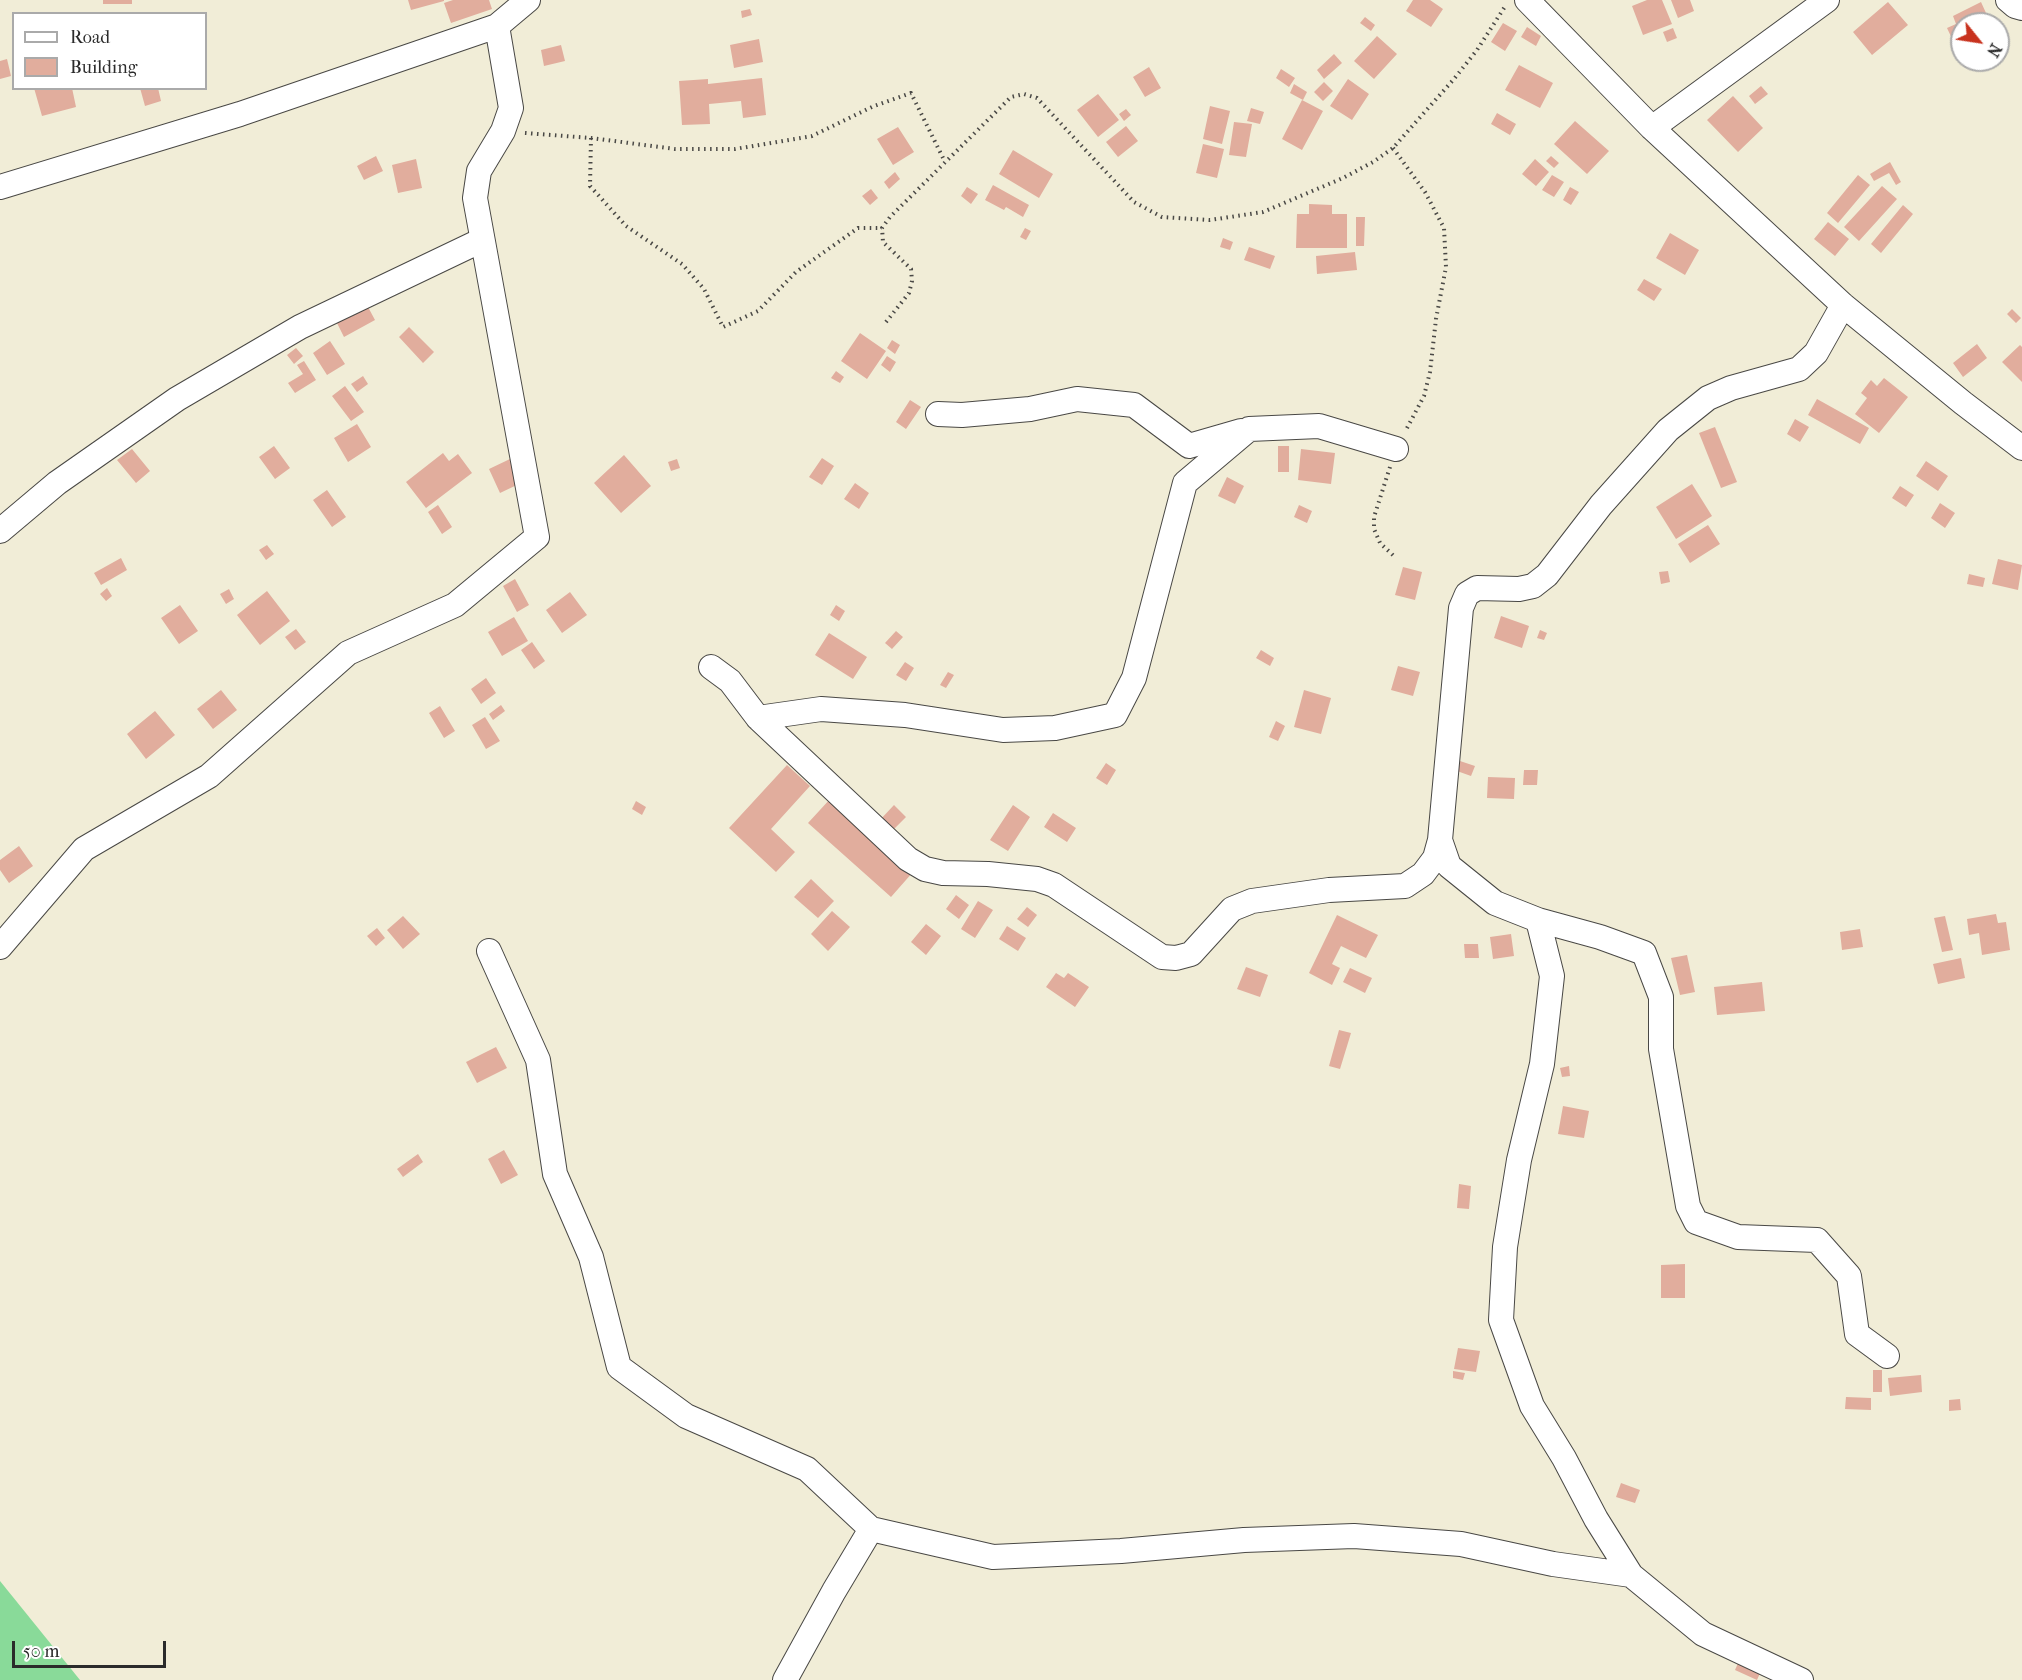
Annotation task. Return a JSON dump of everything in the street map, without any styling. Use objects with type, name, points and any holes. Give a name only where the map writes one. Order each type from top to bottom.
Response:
[{"type":"street","points":[[0,187],[240,114],[497,26],[528,0]]},
{"type":"street","points":[[1527,0],[1652,128],[1843,305],[2022,448]]},
{"type":"street","points":[[1652,128],[1827,0]]},
{"type":"street","points":[[2008,0],[2022,8]]},
{"type":"street","points":[[0,947],[84,849],[209,776],[348,653],[455,605],[537,537],[475,198],[479,171],[503,131],[511,108],[497,26]]},
{"type":"street","points":[[0,531],[57,483],[177,399],[300,327],[482,240]]},
{"type":"street","points":[[711,667],[730,681],[758,718],[908,859],[925,869],[943,873],[988,874],[1037,879],[1054,885],[1162,957],[1176,958],[1191,954],[1232,909],[1252,901],[1329,890],[1405,886],[1423,874],[1435,858],[1440,840],[1461,608],[1467,594],[1477,588],[1519,589],[1533,586],[1547,575],[1601,505],[1668,430],[1708,398],[1731,388],[1799,369],[1816,353],[1843,305]]},
{"type":"street","points":[[938,414],[1030,409],[1077,399],[1134,405],[1189,446],[1249,429],[1318,426],[1396,449]]},
{"type":"street","points":[[758,718],[821,709],[905,715],[1003,730],[1055,728],[1115,715],[1134,678],[1185,483],[1249,429]]},
{"type":"street","points":[[1440,840],[1449,866],[1495,903],[1538,920],[1600,937],[1644,953],[1661,997],[1661,1049],[1688,1206],[1696,1222],[1738,1238],[1817,1240],[1849,1276],[1857,1334],[1887,1356]]},
{"type":"street","points":[[1538,920],[1552,976],[1542,1064],[1519,1160],[1505,1247],[1501,1320],[1532,1406],[1564,1458],[1596,1519],[1631,1575],[1703,1634],[1801,1680]]},
{"type":"street","points":[[489,951],[538,1060],[555,1174],[591,1257],[619,1367],[686,1416],[807,1469],[871,1529],[993,1557],[1121,1551],[1244,1540],[1354,1536],[1461,1544],[1553,1564],[1631,1575]]},
{"type":"street","points":[[785,1680],[871,1529]]},
{"type":"path","points":[[886,322],[909,293],[912,281],[911,269],[883,242],[882,228],[890,217],[1011,97],[1024,94],[1037,98],[1134,202],[1162,217],[1210,220],[1263,212],[1343,178],[1373,162],[1393,147],[1477,50],[1509,0]]},
{"type":"path","points":[[503,131],[591,138],[675,149],[735,149],[812,136],[874,106],[910,93],[945,162]]},
{"type":"path","points":[[591,138],[590,186],[626,226],[682,264],[704,289],[723,327],[758,311],[796,272],[858,228],[882,228]]},
{"type":"path","points":[[1393,147],[1425,192],[1444,228],[1446,267],[1436,319],[1430,372],[1424,396],[1396,449],[1374,517],[1374,529],[1380,543],[1396,558]]},
{"type":"green space","points":[[0,1581],[80,1680],[0,1680]]},
{"type":"building","points":[[103,0],[132,0],[132,4],[103,4]]},
{"type":"building","points":[[408,0],[444,0],[444,1],[411,10]]},
{"type":"building","points":[[453,0],[489,0],[492,9],[451,23],[444,3]]},
{"type":"building","points":[[1413,0],[1430,0],[1443,9],[1431,27],[1406,11]]},
{"type":"building","points":[[1647,0],[1662,0],[1672,24],[1643,35],[1632,6]]},
{"type":"building","points":[[1671,0],[1690,0],[1694,11],[1678,18]]},
{"type":"building","points":[[1888,2],[1908,25],[1872,55],[1853,32]]},
{"type":"building","points":[[1981,2],[1986,12],[1961,12]]},
{"type":"building","points":[[750,9],[752,15],[742,18],[741,11]]},
{"type":"building","points":[[1365,17],[1375,25],[1371,31],[1360,23]]},
{"type":"building","points":[[1503,23],[1517,31],[1505,51],[1491,42]]},
{"type":"building","points":[[1527,27],[1541,36],[1536,46],[1521,37]]},
{"type":"building","points":[[1673,28],[1677,38],[1667,42],[1663,32]]},
{"type":"building","points":[[1377,36],[1397,54],[1374,79],[1354,61]]},
{"type":"building","points":[[759,39],[763,62],[734,68],[730,45]]},
{"type":"building","points":[[561,45],[565,61],[544,66],[541,50]]},
{"type":"building","points":[[1334,54],[1342,63],[1324,79],[1317,70]]},
{"type":"building","points":[[7,59],[11,76],[0,79],[0,61]]},
{"type":"building","points":[[1519,65],[1553,83],[1540,108],[1505,90]]},
{"type":"building","points":[[1149,67],[1161,88],[1145,97],[1133,77]]},
{"type":"building","points":[[1281,69],[1295,78],[1289,87],[1276,78]]},
{"type":"building","points":[[762,78],[766,115],[743,118],[741,101],[709,104],[710,124],[682,125],[679,81],[708,79],[708,84]]},
{"type":"building","points":[[1348,79],[1369,94],[1352,120],[1330,106]]},
{"type":"building","points":[[1324,82],[1333,91],[1323,101],[1314,92]]},
{"type":"building","points":[[1294,84],[1307,92],[1303,100],[1290,93]]},
{"type":"building","points":[[1761,86],[1768,94],[1755,104],[1749,96]]},
{"type":"building","points":[[35,90],[72,90],[76,107],[42,116]]},
{"type":"building","points":[[141,90],[158,90],[161,101],[145,106]]},
{"type":"building","points":[[1098,94],[1119,120],[1098,137],[1077,110]]},
{"type":"building","points":[[1733,96],[1763,128],[1738,152],[1707,120]]},
{"type":"building","points":[[1302,100],[1323,111],[1302,150],[1282,139]]},
{"type":"building","points":[[1210,106],[1230,111],[1222,144],[1203,139]]},
{"type":"building","points":[[1251,108],[1264,112],[1260,124],[1247,121]]},
{"type":"building","points":[[1126,109],[1131,115],[1124,121],[1119,114]]},
{"type":"building","points":[[1497,113],[1516,124],[1510,135],[1491,124]]},
{"type":"building","points":[[1575,121],[1609,151],[1587,174],[1554,144]]},
{"type":"building","points":[[1234,122],[1252,124],[1246,157],[1229,155]]},
{"type":"building","points":[[1126,126],[1138,141],[1118,157],[1106,142]]},
{"type":"building","points":[[898,127],[914,152],[893,165],[877,139]]},
{"type":"building","points":[[1203,144],[1224,149],[1217,178],[1196,173]]},
{"type":"building","points":[[1013,150],[1053,174],[1039,198],[999,174]]},
{"type":"building","points":[[376,156],[383,171],[364,180],[357,166]]},
{"type":"building","points":[[1551,156],[1559,163],[1554,168],[1546,161]]},
{"type":"building","points":[[416,159],[422,188],[398,193],[392,165]]},
{"type":"building","points":[[1535,159],[1549,172],[1536,186],[1522,174]]},
{"type":"building","points":[[1890,162],[1901,182],[1896,185],[1889,173],[1874,181],[1870,174]]},
{"type":"building","points":[[895,172],[900,179],[889,189],[884,182]]},
{"type":"building","points":[[1552,175],[1564,182],[1554,197],[1542,190]]},
{"type":"building","points":[[1858,175],[1870,185],[1838,223],[1827,213]]},
{"type":"building","points":[[993,185],[1029,205],[1023,217],[1006,207],[1004,210],[985,200]]},
{"type":"building","points":[[1882,186],[1897,199],[1859,241],[1844,227]]},
{"type":"building","points":[[967,187],[978,194],[971,204],[961,196]]},
{"type":"building","points":[[1570,187],[1579,192],[1571,205],[1563,200]]},
{"type":"building","points":[[871,189],[878,198],[870,205],[862,196]]},
{"type":"building","points":[[1309,204],[1332,205],[1332,214],[1347,214],[1347,248],[1296,248],[1297,214],[1309,214]]},
{"type":"building","points":[[1903,205],[1913,214],[1881,253],[1871,244]]},
{"type":"building","points":[[1356,217],[1365,217],[1364,246],[1356,246]]},
{"type":"building","points":[[1828,222],[1849,239],[1835,256],[1814,239]]},
{"type":"building","points":[[1025,228],[1031,231],[1026,240],[1020,237]]},
{"type":"building","points":[[1670,233],[1699,250],[1685,275],[1656,258]]},
{"type":"building","points":[[1223,238],[1233,242],[1230,250],[1220,247]]},
{"type":"building","points":[[1249,247],[1275,256],[1270,269],[1244,260]]},
{"type":"building","points":[[1355,252],[1357,270],[1317,274],[1316,256]]},
{"type":"building","points":[[1644,279],[1662,289],[1654,301],[1637,290]]},
{"type":"building","points":[[368,307],[375,320],[344,337],[337,323]]},
{"type":"building","points":[[2012,309],[2021,318],[2016,323],[2007,314]]},
{"type":"building","points":[[409,327],[434,352],[423,363],[399,337]]},
{"type":"building","points":[[860,333],[886,351],[867,379],[841,361]]},
{"type":"building","points":[[892,340],[900,345],[895,354],[887,348]]},
{"type":"building","points":[[330,341],[345,364],[327,375],[313,353]]},
{"type":"building","points":[[1977,344],[1987,358],[1963,377],[1953,363]]},
{"type":"building","points":[[2020,345],[2022,347],[2022,382],[2002,362]]},
{"type":"building","points":[[296,348],[303,356],[294,364],[287,355]]},
{"type":"building","points":[[887,356],[896,362],[890,372],[881,365]]},
{"type":"building","points":[[304,361],[316,380],[295,393],[288,383],[303,374],[297,365]]},
{"type":"building","points":[[836,371],[844,377],[840,383],[831,378]]},
{"type":"building","points":[[363,376],[368,384],[357,392],[351,384]]},
{"type":"building","points":[[1884,378],[1908,397],[1879,433],[1855,414],[1867,398],[1861,393],[1871,380],[1877,386]]},
{"type":"building","points":[[345,386],[364,412],[351,421],[332,396]]},
{"type":"building","points":[[1817,399],[1869,428],[1860,444],[1808,415]]},
{"type":"building","points":[[910,400],[921,407],[906,429],[896,422]]},
{"type":"building","points":[[1795,419],[1809,427],[1800,442],[1787,434]]},
{"type":"building","points":[[357,424],[371,447],[348,462],[334,438]]},
{"type":"building","points":[[1715,427],[1737,482],[1721,488],[1699,433]]},
{"type":"building","points":[[274,446],[290,468],[275,479],[259,457]]},
{"type":"building","points":[[1278,446],[1289,446],[1289,472],[1278,472]]},
{"type":"building","points":[[132,449],[150,471],[136,483],[117,460]]},
{"type":"building","points":[[1301,449],[1335,453],[1331,484],[1298,480]]},
{"type":"building","points":[[443,453],[449,461],[458,454],[472,473],[426,508],[406,482]]},
{"type":"building","points":[[624,455],[651,486],[621,513],[594,483]]},
{"type":"building","points":[[822,458],[834,466],[822,485],[809,477]]},
{"type":"building","points":[[510,459],[521,483],[500,493],[489,469]]},
{"type":"building","points":[[677,459],[680,468],[671,471],[668,462]]},
{"type":"building","points":[[1926,461],[1948,476],[1938,491],[1916,476]]},
{"type":"building","points":[[1227,477],[1244,486],[1235,504],[1218,496]]},
{"type":"building","points":[[855,483],[869,493],[859,509],[844,499]]},
{"type":"building","points":[[1692,484],[1712,516],[1676,539],[1656,507]]},
{"type":"building","points":[[1900,486],[1914,495],[1906,507],[1892,498]]},
{"type":"building","points":[[327,490],[346,517],[332,527],[313,500]]},
{"type":"building","points":[[1940,503],[1955,513],[1945,528],[1931,518]]},
{"type":"building","points":[[438,505],[452,527],[442,534],[428,512]]},
{"type":"building","points":[[1299,505],[1312,511],[1307,523],[1294,517]]},
{"type":"building","points":[[1708,525],[1720,544],[1690,563],[1678,544]]},
{"type":"building","points":[[267,545],[274,554],[266,560],[259,550]]},
{"type":"building","points":[[121,558],[127,570],[101,585],[94,573]]},
{"type":"building","points":[[1998,559],[2022,565],[2018,590],[1992,584]]},
{"type":"building","points":[[1403,567],[1422,572],[1415,600],[1395,595]]},
{"type":"building","points":[[1668,571],[1670,582],[1661,584],[1659,572]]},
{"type":"building","points":[[1969,574],[1985,578],[1983,587],[1967,584]]},
{"type":"building","points":[[515,579],[529,605],[517,612],[503,586]]},
{"type":"building","points":[[107,588],[112,596],[106,601],[100,594]]},
{"type":"building","points":[[229,589],[234,599],[226,604],[220,594]]},
{"type":"building","points":[[267,591],[290,621],[260,645],[237,615]]},
{"type":"building","points":[[570,592],[587,615],[562,633],[546,610]]},
{"type":"building","points":[[180,605],[198,631],[179,644],[161,618]]},
{"type":"building","points":[[836,605],[845,611],[839,621],[830,615]]},
{"type":"building","points":[[1501,616],[1529,626],[1522,648],[1494,638]]},
{"type":"building","points":[[514,617],[528,641],[502,656],[488,632]]},
{"type":"building","points":[[296,629],[306,642],[295,650],[285,637]]},
{"type":"building","points":[[1540,630],[1547,633],[1544,640],[1537,638]]},
{"type":"building","points":[[896,631],[903,637],[892,649],[885,643]]},
{"type":"building","points":[[829,633],[867,657],[853,679],[815,655]]},
{"type":"building","points":[[532,642],[545,661],[534,669],[521,650]]},
{"type":"building","points":[[1261,650],[1274,658],[1270,666],[1256,658]]},
{"type":"building","points":[[905,662],[914,668],[906,681],[896,675]]},
{"type":"building","points":[[1398,666],[1420,672],[1413,696],[1391,690]]},
{"type":"building","points":[[948,672],[954,675],[946,688],[940,685]]},
{"type":"building","points":[[486,678],[496,693],[481,704],[471,689]]},
{"type":"building","points":[[221,690],[237,710],[213,729],[197,709]]},
{"type":"building","points":[[1304,690],[1331,698],[1321,734],[1294,727]]},
{"type":"building","points":[[501,705],[505,711],[493,720],[489,714]]},
{"type":"building","points":[[440,706],[455,731],[444,738],[429,713]]},
{"type":"building","points":[[155,711],[175,735],[146,759],[127,734]]},
{"type":"building","points":[[485,717],[500,741],[486,749],[472,725]]},
{"type":"building","points":[[1276,721],[1285,726],[1278,741],[1269,737]]},
{"type":"building","points":[[1460,761],[1475,766],[1471,776],[1457,771]]},
{"type":"building","points":[[1106,763],[1116,770],[1107,785],[1096,778]]},
{"type":"building","points":[[787,765],[810,786],[771,829],[795,852],[776,872],[729,828]]},
{"type":"building","points":[[1524,770],[1538,770],[1537,785],[1523,785]]},
{"type":"building","points":[[1488,777],[1515,778],[1514,799],[1487,798]]},
{"type":"building","points":[[831,798],[913,872],[891,897],[808,823]]},
{"type":"building","points":[[636,801],[646,807],[642,815],[632,809]]},
{"type":"building","points":[[894,805],[906,817],[891,832],[879,821]]},
{"type":"building","points":[[1013,805],[1030,817],[1008,851],[990,840]]},
{"type":"building","points":[[1053,813],[1076,828],[1067,842],[1044,827]]},
{"type":"building","points":[[19,846],[33,866],[9,883],[0,870],[0,860]]},
{"type":"building","points":[[811,879],[834,901],[818,918],[794,897]]},
{"type":"building","points":[[956,895],[969,905],[959,919],[946,909]]},
{"type":"building","points":[[978,901],[993,910],[975,938],[961,929]]},
{"type":"building","points":[[1027,907],[1037,915],[1028,927],[1017,919]]},
{"type":"building","points":[[832,911],[850,927],[828,951],[811,934]]},
{"type":"building","points":[[1996,914],[1998,923],[2006,922],[2010,950],[1982,955],[1979,933],[1969,935],[1967,919]]},
{"type":"building","points":[[1337,915],[1378,935],[1366,958],[1341,946],[1332,964],[1340,968],[1332,985],[1309,973]]},
{"type":"building","points":[[403,916],[420,934],[403,949],[387,930]]},
{"type":"building","points":[[1945,916],[1953,950],[1942,952],[1934,918]]},
{"type":"building","points":[[926,924],[941,936],[926,955],[911,942]]},
{"type":"building","points":[[1007,926],[1026,938],[1018,951],[999,939]]},
{"type":"building","points":[[377,928],[385,938],[376,946],[367,936]]},
{"type":"building","points":[[1860,929],[1863,947],[1842,950],[1840,932]]},
{"type":"building","points":[[1511,934],[1514,956],[1493,959],[1490,937]]},
{"type":"building","points":[[1464,944],[1478,944],[1479,958],[1465,958]]},
{"type":"building","points":[[1687,955],[1695,992],[1680,995],[1671,958]]},
{"type":"building","points":[[1961,958],[1965,978],[1938,984],[1933,964]]},
{"type":"building","points":[[1246,967],[1268,975],[1260,997],[1237,989]]},
{"type":"building","points":[[1350,968],[1372,978],[1365,993],[1343,982]]},
{"type":"building","points":[[1056,973],[1064,978],[1068,973],[1089,987],[1075,1007],[1046,987]]},
{"type":"building","points":[[1762,982],[1765,1011],[1717,1015],[1714,987]]},
{"type":"building","points":[[1339,1030],[1351,1033],[1340,1069],[1329,1066]]},
{"type":"building","points":[[496,1047],[507,1068],[477,1083],[466,1062]]},
{"type":"building","points":[[1569,1066],[1570,1076],[1562,1077],[1560,1068]]},
{"type":"building","points":[[1563,1106],[1589,1111],[1584,1138],[1558,1134]]},
{"type":"building","points":[[504,1150],[518,1175],[501,1184],[488,1159]]},
{"type":"building","points":[[418,1154],[423,1162],[403,1177],[397,1169]]},
{"type":"building","points":[[1459,1184],[1471,1186],[1469,1209],[1457,1208]]},
{"type":"building","points":[[1685,1264],[1685,1298],[1661,1298],[1661,1265]]},
{"type":"building","points":[[1458,1348],[1480,1351],[1476,1372],[1454,1369]]},
{"type":"building","points":[[1873,1370],[1882,1370],[1882,1392],[1873,1392]]},
{"type":"building","points":[[1453,1371],[1465,1373],[1463,1380],[1453,1378]]},
{"type":"building","points":[[1921,1375],[1922,1392],[1890,1396],[1888,1378]]},
{"type":"building","points":[[1846,1397],[1871,1398],[1871,1410],[1845,1409]]},
{"type":"building","points":[[1960,1399],[1961,1410],[1949,1411],[1949,1400]]},
{"type":"building","points":[[1621,1483],[1640,1490],[1635,1503],[1616,1497]]},
{"type":"building","points":[[1739,1661],[1761,1671],[1757,1680],[1735,1670]]}]
